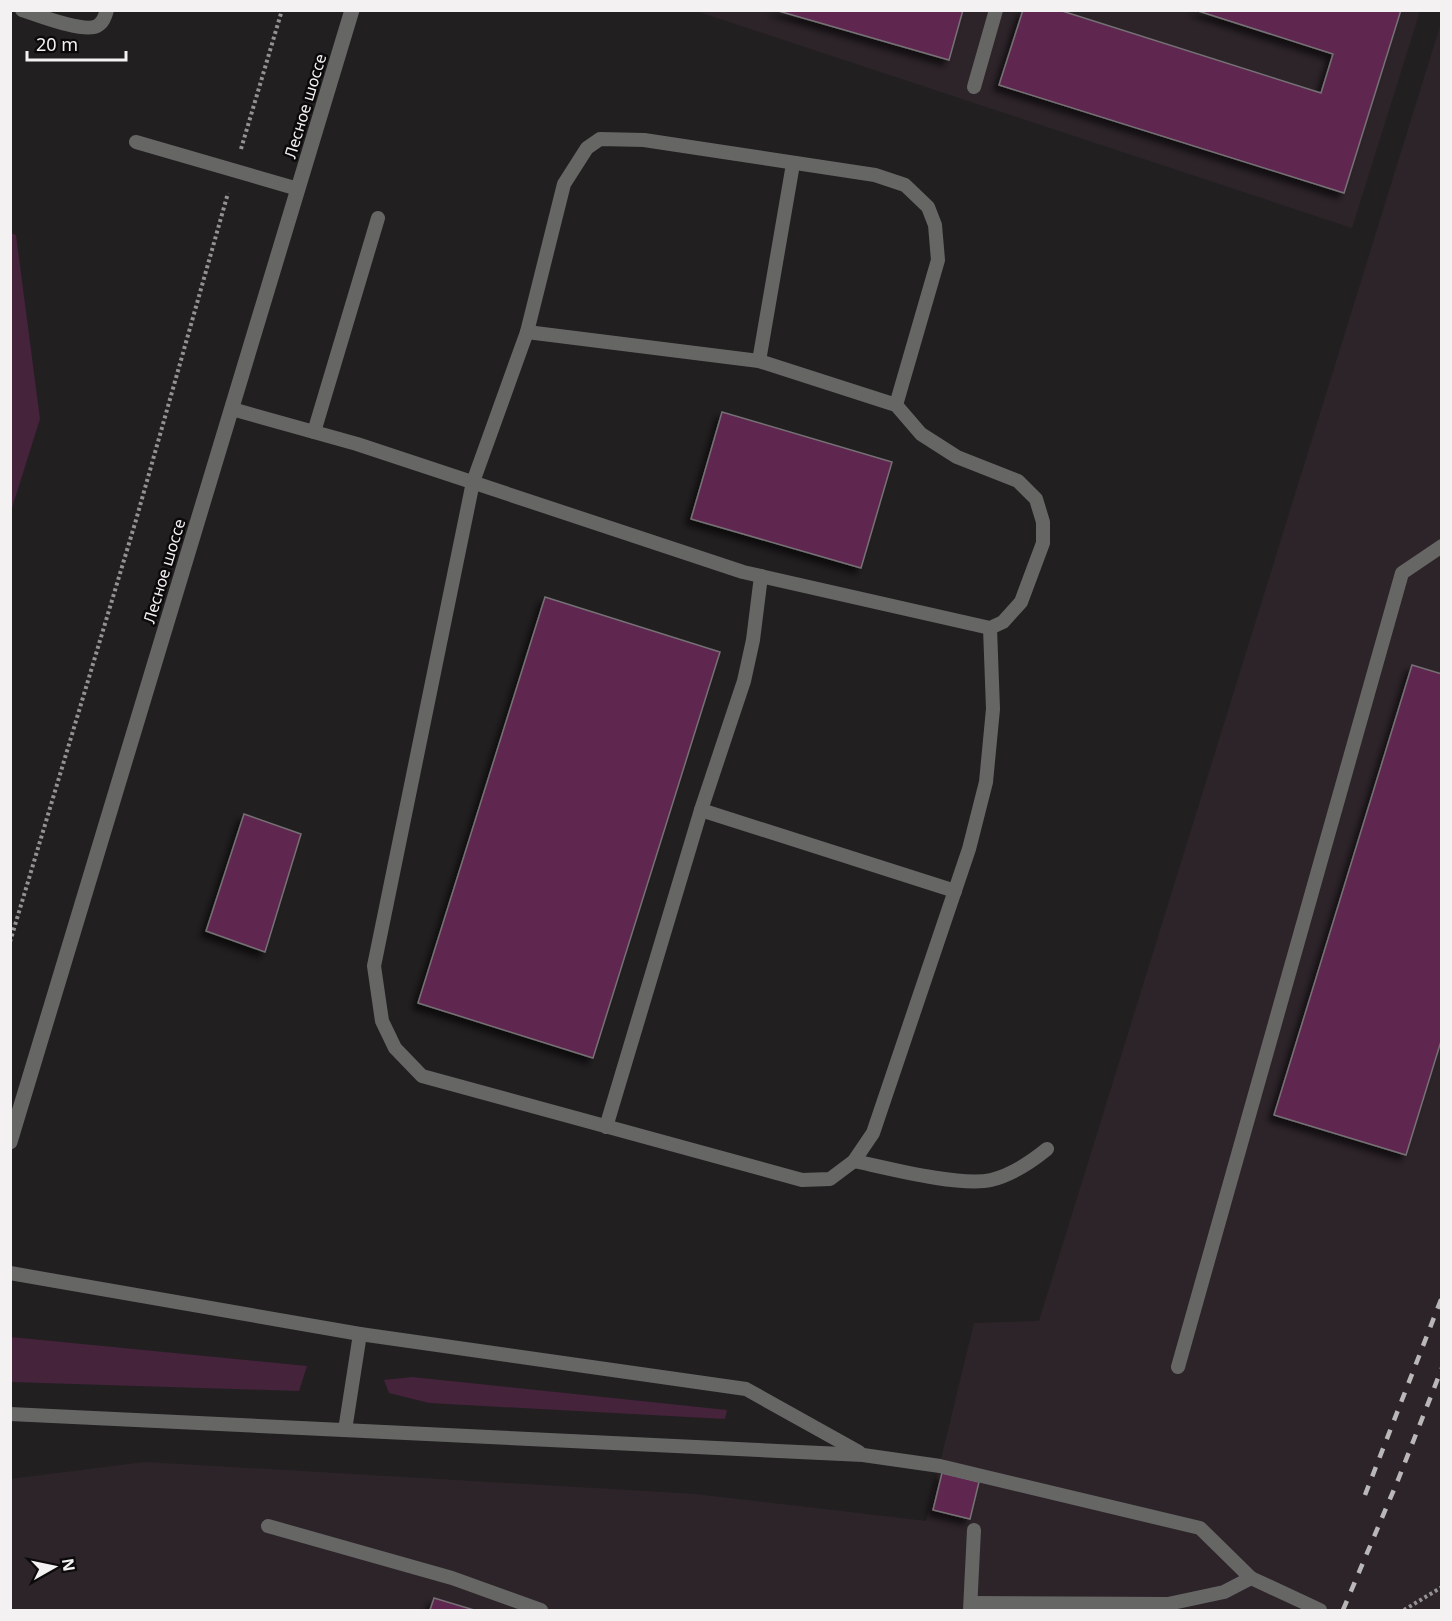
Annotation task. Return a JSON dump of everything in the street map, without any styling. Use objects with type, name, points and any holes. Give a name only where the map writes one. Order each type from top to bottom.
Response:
[{"type":"street","name":"Лесное шоссе","points":[[10,1142],[352,10]]},
{"type":"lane","points":[[22,10],[85,28],[96,27],[104,21],[107,10]]},
{"type":"lane","points":[[974,87],[996,10]]},
{"type":"lane","points":[[896,405],[938,261],[935,225],[928,207],[905,185],[875,175],[644,140],[600,139],[587,148],[564,184],[527,332],[473,482],[374,966],[382,1021],[395,1048],[422,1076],[802,1180],[830,1179],[854,1161],[873,1133],[969,849],[986,782],[993,709],[990,628]]},
{"type":"lane","points":[[136,142],[298,189]]},
{"type":"lane","points":[[759,361],[793,164]]},
{"type":"lane","points":[[314,432],[378,218]]},
{"type":"lane","points":[[232,409],[357,444],[743,572],[990,628],[1003,622],[1021,602],[1043,543],[1043,522],[1036,499],[1018,481],[957,457],[921,434],[896,405],[759,361],[527,332]]},
{"type":"lane","points":[[1178,1367],[1402,573],[1442,546]]},
{"type":"lane","points":[[606,1126],[701,810],[744,681],[753,640],[761,576]]},
{"type":"lane","points":[[701,810],[955,891]]},
{"type":"lane","points":[[854,1161],[956,1181],[990,1180],[1027,1165],[1047,1149]]},
{"type":"lane","points":[[10,1273],[360,1334],[746,1389],[863,1455]]},
{"type":"lane","points":[[345,1430],[360,1334]]},
{"type":"lane","points":[[10,1414],[863,1455],[940,1466],[1200,1528],[1251,1578],[1320,1611]]},
{"type":"lane","points":[[268,1526],[452,1578],[542,1611]]},
{"type":"lane","points":[[974,1530],[970,1607],[1168,1604],[1224,1592],[1251,1578]]},
{"type":"path","points":[[10,942],[136,520],[282,10]]},
{"type":"path","points":[[1404,1611],[1442,1587]]},
{"type":"shaded area","points":[[696,11],[1420,11],[1352,228]]},
{"type":"shaded area","points":[[1441,23],[1441,1610],[11,1610],[10,1479],[145,1462],[695,1494],[926,1521],[974,1323],[1039,1321]]},
{"type":"shaded area","points":[[11,233],[16,235],[40,419],[11,511]]},
{"type":"shaded area","points":[[11,1337],[307,1366],[299,1391],[11,1382]]},
{"type":"shaded area","points":[[412,1377],[727,1410],[725,1419],[429,1403],[389,1393],[384,1380]]},
{"type":"building","points":[[775,10],[963,10],[949,60]]},
{"type":"building","points":[[1023,10],[1059,10],[1321,93],[1333,54],[1195,10],[1401,10],[1344,193],[999,85]]},
{"type":"building","points":[[722,412],[892,462],[861,568],[691,519]]},
{"type":"building","points":[[545,597],[720,652],[593,1058],[418,1003]]},
{"type":"building","points":[[1412,665],[1442,674],[1442,1038],[1406,1155],[1274,1115]]},
{"type":"building","points":[[244,814],[301,834],[265,952],[206,931]]},
{"type":"building","points":[[942,1473],[979,1482],[970,1519],[933,1510]]},
{"type":"building","points":[[434,1598],[474,1610],[430,1610]]},
{"type":"railway","points":[[1365,1495],[1442,1297]]},
{"type":"railway","points":[[1343,1610],[1442,1368]]}]
